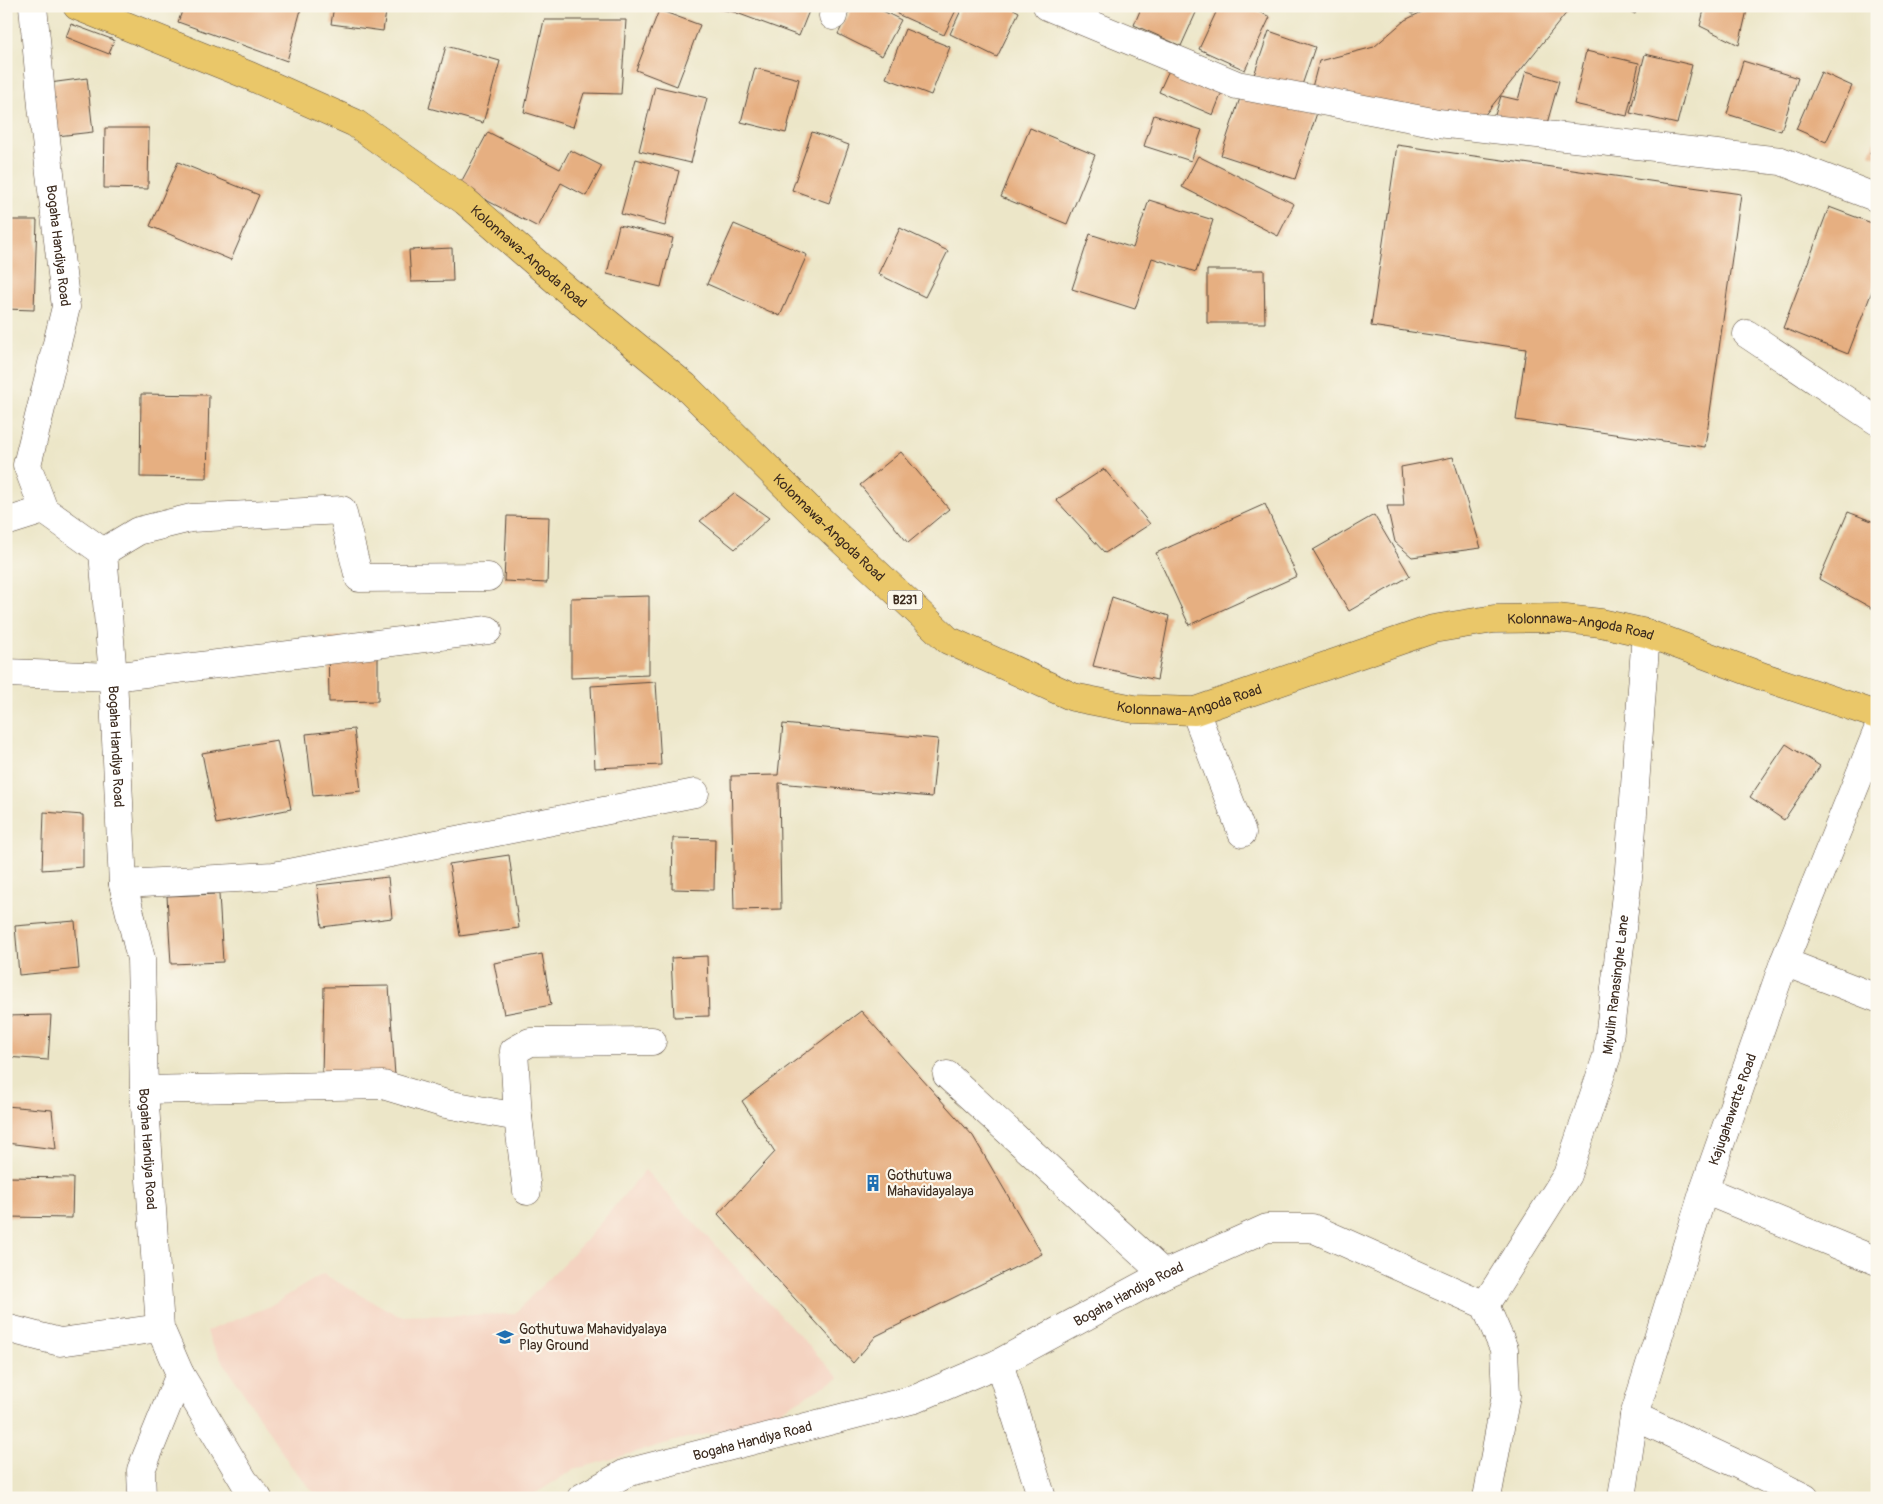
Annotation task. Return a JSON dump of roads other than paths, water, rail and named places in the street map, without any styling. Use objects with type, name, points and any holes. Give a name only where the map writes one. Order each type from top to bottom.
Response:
[{"type":"main road","name":"Kolonnawa-Angoda Road","points":[[77,6],[250,76],[355,123],[465,201],[566,289],[685,386],[816,516],[948,640],[1073,697],[1134,708],[1194,711],[1433,628],[1494,619],[1557,618],[1601,623],[1646,633],[1764,677],[1877,715]]},
{"type":"street","name":"Bogaha Handiya Road","points":[[33,6],[42,106],[66,308],[27,465],[44,510]]},
{"type":"street","points":[[1046,6],[1237,85],[1438,123],[1781,161],[1877,198]]},
{"type":"street","points":[[1748,334],[1877,421]]},
{"type":"street","points":[[6,522],[44,510],[103,552],[138,531],[191,518],[342,510],[358,578],[488,577]]},
{"type":"street","name":"Bogaha Handiya Road","points":[[103,552],[113,677],[123,884],[141,960],[144,1090],[160,1328],[180,1374],[244,1481],[258,1498]]},
{"type":"street","points":[[6,672],[113,677],[488,630]]},
{"type":"street","name":"Miyulin Ranasinghe Lane","points":[[1485,1305],[1567,1175],[1607,1056],[1629,868],[1646,633]]},
{"type":"street","points":[[1194,711],[1242,834]]},
{"type":"street","name":"Kajugahawatte Road","points":[[1622,1498],[1634,1416],[1704,1190],[1784,962],[1877,732]]},
{"type":"street","points":[[123,884],[274,876],[695,793]]},
{"type":"street","points":[[1784,962],[1877,998]]},
{"type":"street","points":[[527,1191],[518,1117],[514,1051],[530,1042],[652,1040]]},
{"type":"street","points":[[946,1074],[1164,1274]]},
{"type":"street","points":[[144,1090],[383,1086],[446,1104],[518,1117]]},
{"type":"street","points":[[1704,1190],[1877,1261]]},
{"type":"street","name":"Bogaha Handiya Road","points":[[581,1498],[626,1473],[915,1399],[999,1363],[1164,1274],[1267,1228],[1312,1228],[1485,1305]]},
{"type":"street","points":[[1485,1305],[1504,1349],[1506,1395],[1487,1498]]},
{"type":"street","points":[[6,1328],[60,1342],[160,1328]]},
{"type":"street","points":[[999,1363],[1042,1498]]},
{"type":"street","points":[[142,1498],[141,1470],[180,1374]]},
{"type":"street","points":[[1634,1416],[1805,1498]]},
{"type":"place","name":"Gothutuwa Mahavidayalaya","points":[[873,1183]]},
{"type":"place","name":"Gothutuwa Mahavidyalaya Play Ground","points":[[505,1337]]}]
